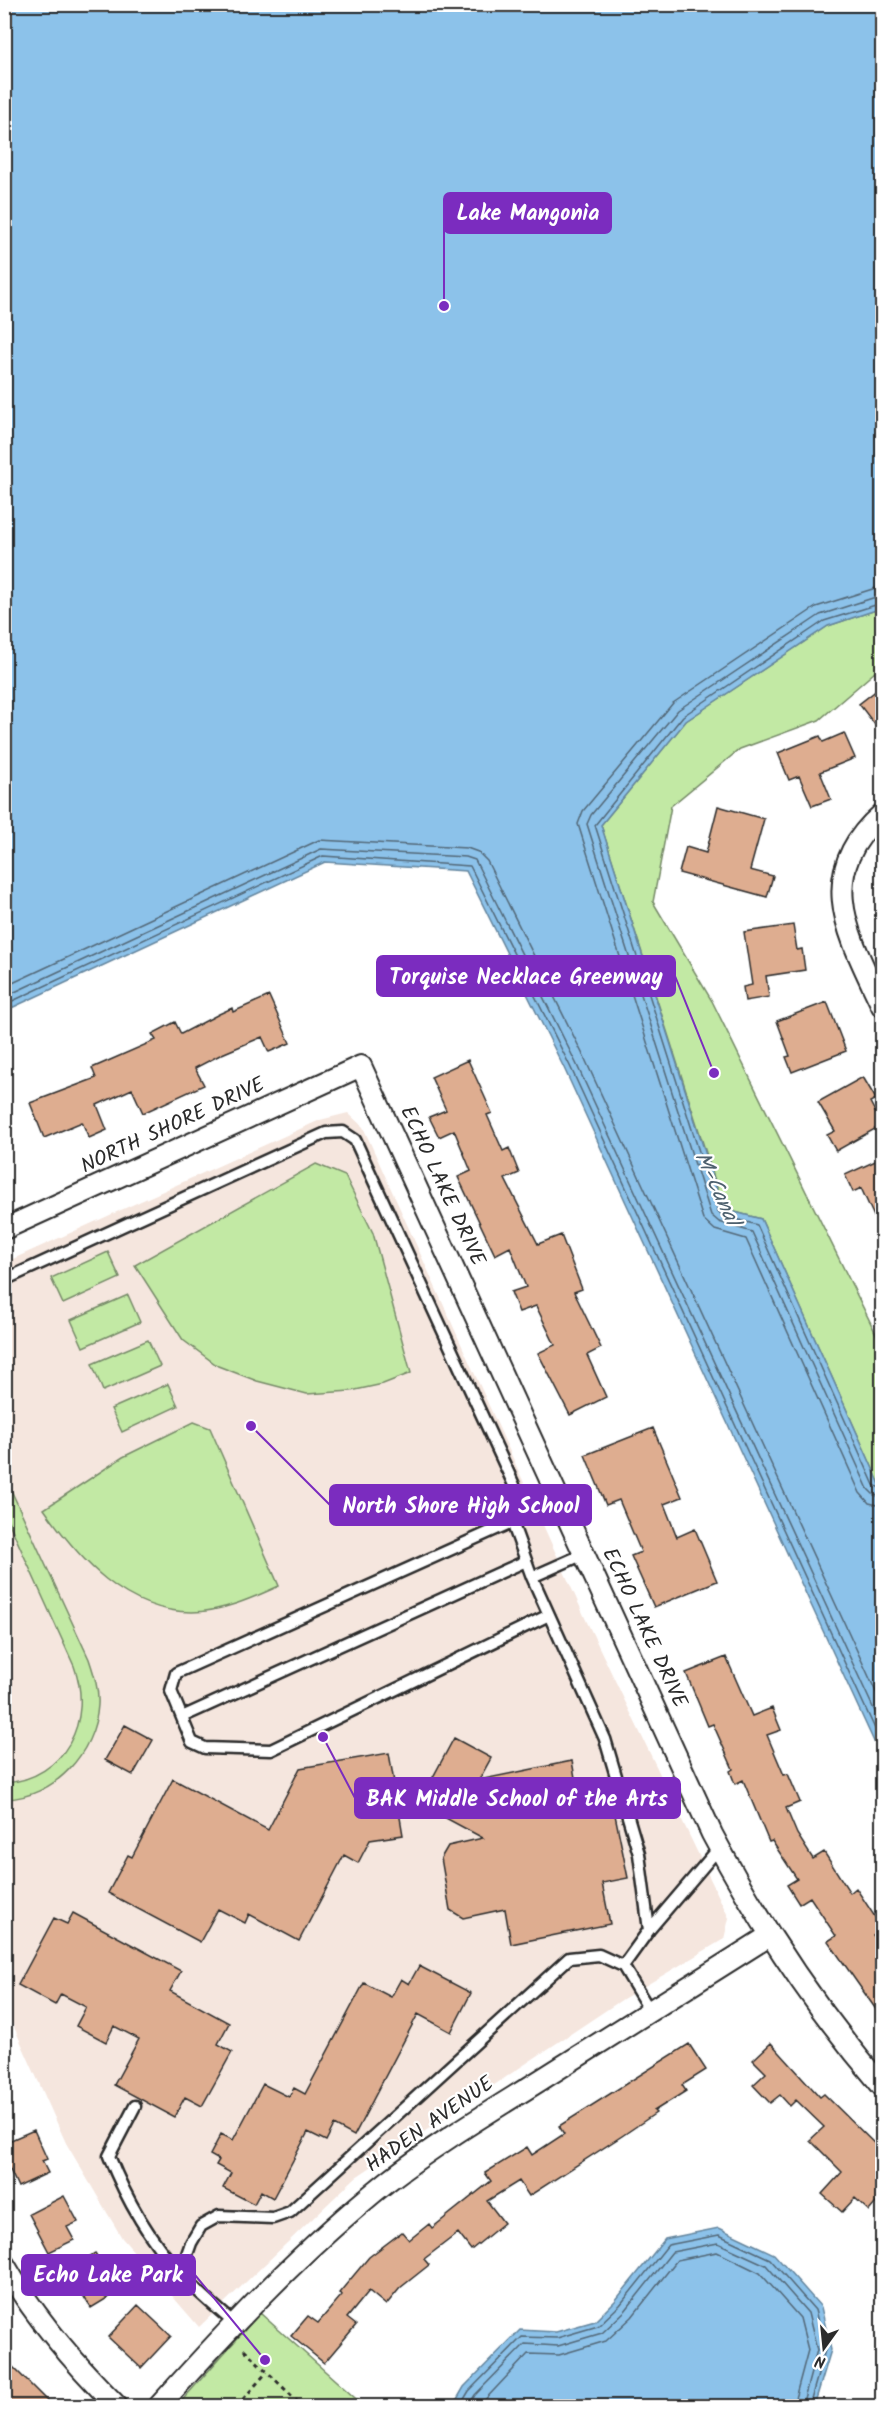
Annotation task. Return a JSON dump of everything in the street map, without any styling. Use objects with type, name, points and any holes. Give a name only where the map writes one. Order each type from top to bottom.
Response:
[{"type":"street","points":[[882,814],[864,833],[850,857],[842,898],[850,936],[882,1006]]},
{"type":"street","name":"NORTH SHORE DRIVE","points":[[4,1229],[361,1066]]},
{"type":"street","name":"ECHO LAKE DRIVE","points":[[361,1066],[719,1848],[769,1936],[808,1994],[882,2085]]},
{"type":"street","name":"HADEN AVENUE","points":[[159,2406],[234,2323],[286,2270],[337,2223],[390,2180],[446,2139],[769,1936]]},
{"type":"street","points":[[4,2264],[71,2357],[117,2406]]},
{"type":"lane","points":[[4,1280],[326,1133],[344,1132],[356,1140],[514,1485],[512,1522],[532,1577],[605,1739],[639,1854],[649,1930]]},
{"type":"lane","points":[[512,1522],[176,1673],[171,1691],[192,1742],[205,1748],[271,1750],[549,1615]]},
{"type":"lane","points":[[532,1577],[584,1554]]},
{"type":"lane","points":[[182,1717],[526,1561]]},
{"type":"lane","points":[[623,1966],[649,1930],[719,1848]]},
{"type":"lane","points":[[180,2274],[191,2243],[201,2226],[219,2216],[273,2218],[290,2212],[569,1958],[599,1955],[623,1966],[650,2011]]},
{"type":"lane","points":[[135,2106],[109,2156],[136,2216],[180,2274],[234,2323]]},
{"type":"path","points":[[244,2349],[302,2406]]},
{"type":"path","points":[[237,2406],[267,2372]]},
{"type":"shaded area","points":[[348,1113],[363,1127],[586,1620],[729,1918],[724,1939],[623,1999],[356,2177],[199,2327],[122,2238],[66,2143],[5,2007],[4,1263],[320,1120]]},
{"type":"green space","points":[[882,608],[882,666],[819,720],[740,749],[671,806],[653,902],[712,1001],[882,1346],[882,1489],[761,1219],[724,1209],[601,825],[686,721],[828,626]]},
{"type":"green space","points":[[316,1164],[345,1176],[373,1233],[411,1373],[383,1384],[351,1391],[307,1394],[257,1381],[218,1366],[183,1340],[135,1265]]},
{"type":"green space","points":[[108,1252],[120,1278],[63,1304],[51,1278]]},
{"type":"green space","points":[[128,1295],[140,1322],[83,1347],[71,1320]]},
{"type":"green space","points":[[148,1340],[160,1366],[103,1391],[92,1364]]},
{"type":"green space","points":[[168,1384],[178,1406],[122,1432],[111,1409]]},
{"type":"green space","points":[[194,1422],[210,1428],[279,1586],[248,1600],[225,1607],[192,1612],[168,1610],[125,1593],[89,1564],[44,1509],[123,1457]]},
{"type":"green space","points":[[4,1475],[89,1659],[98,1699],[95,1723],[89,1740],[69,1770],[40,1791],[23,1797],[5,1799],[5,1783],[26,1779],[44,1770],[58,1758],[70,1743],[77,1726],[80,1707],[79,1687],[74,1666],[5,1514]]},
{"type":"green space","points":[[260,2313],[364,2406],[177,2406]]},
{"type":"water","name":"M-Canal","points":[[4,5],[882,5],[882,608],[828,626],[686,721],[601,825],[723,1209],[761,1219],[882,1489],[882,1759],[564,1068],[466,871],[325,862],[5,1011]]},
{"type":"water","points":[[719,2228],[774,2254],[821,2307],[831,2350],[814,2406],[453,2406],[464,2387],[520,2330],[556,2332],[595,2321],[615,2301],[665,2239]]},
{"type":"building","points":[[882,686],[882,734],[859,704]]},
{"type":"building","points":[[844,733],[855,758],[820,772],[831,799],[812,806],[799,776],[789,780],[778,753],[820,736],[823,742]]},
{"type":"building","points":[[718,806],[764,819],[750,870],[773,876],[767,897],[679,873],[686,847],[706,853]]},
{"type":"building","points":[[793,925],[797,950],[802,949],[805,970],[766,976],[769,997],[745,1001],[743,987],[752,985],[744,932]]},
{"type":"building","points":[[269,996],[290,1043],[269,1052],[262,1037],[222,1054],[195,1068],[204,1085],[143,1113],[132,1089],[97,1105],[107,1130],[89,1138],[82,1122],[44,1138],[30,1103],[96,1078],[92,1068],[156,1040],[152,1034],[175,1022],[181,1034],[232,1008],[233,1012]]},
{"type":"building","points":[[827,1002],[846,1051],[792,1072],[786,1057],[790,1056],[777,1021]]},
{"type":"building","points":[[468,1060],[492,1113],[487,1115],[503,1151],[509,1148],[519,1173],[505,1179],[538,1244],[561,1235],[582,1289],[574,1292],[601,1348],[587,1355],[606,1397],[570,1415],[538,1353],[555,1345],[536,1306],[519,1312],[511,1292],[526,1287],[510,1247],[495,1255],[458,1177],[471,1171],[454,1130],[439,1137],[429,1117],[446,1110],[431,1077]]},
{"type":"building","points":[[863,1077],[876,1099],[870,1102],[882,1125],[836,1151],[827,1135],[835,1131],[818,1102]]},
{"type":"building","points":[[882,1158],[882,1234],[861,1188],[853,1192],[845,1175]]},
{"type":"building","points":[[653,1428],[682,1497],[664,1504],[677,1537],[695,1529],[717,1581],[654,1607],[631,1556],[641,1552],[619,1500],[606,1505],[585,1455]]},
{"type":"building","points":[[726,1657],[752,1716],[772,1708],[781,1730],[767,1735],[784,1775],[788,1774],[800,1802],[786,1808],[797,1834],[813,1859],[824,1852],[850,1893],[856,1888],[875,1917],[882,1912],[882,1929],[873,1935],[882,1947],[882,2018],[828,1941],[836,1936],[810,1897],[799,1904],[787,1885],[797,1879],[772,1841],[769,1842],[743,1780],[735,1784],[730,1771],[733,1769],[713,1724],[708,1726],[686,1673]]},
{"type":"building","points":[[125,1725],[153,1740],[133,1775],[105,1760]]},
{"type":"building","points":[[454,1738],[491,1758],[479,1780],[572,1761],[581,1811],[613,1805],[628,1878],[602,1883],[610,1924],[511,1944],[505,1909],[463,1918],[450,1910],[441,1858],[448,1846],[483,1838],[427,1808],[433,1797],[425,1792]]},
{"type":"building","points":[[389,1753],[403,1835],[370,1840],[358,1863],[344,1855],[299,1941],[249,1914],[245,1923],[218,1909],[200,1942],[108,1893],[128,1855],[132,1857],[173,1779],[268,1830],[300,1768]]},
{"type":"building","points":[[73,1913],[181,1971],[170,1991],[229,2023],[218,2044],[232,2052],[202,2106],[185,2097],[174,2117],[114,2085],[139,2039],[114,2026],[106,2042],[76,2026],[86,2007],[61,1994],[55,2005],[18,1985],[54,1918],[67,1924]]},
{"type":"building","points":[[419,1966],[471,1993],[451,2032],[418,2014],[354,2136],[334,2125],[326,2141],[308,2132],[273,2198],[261,2191],[254,2204],[223,2188],[231,2173],[216,2165],[219,2160],[210,2155],[221,2134],[233,2140],[263,2084],[289,2097],[294,2088],[305,2094],[364,1983],[391,1997],[401,1979],[409,1984]]},
{"type":"building","points":[[771,2043],[820,2097],[824,2094],[882,2151],[882,2196],[869,2211],[855,2198],[842,2212],[822,2194],[842,2172],[810,2140],[824,2127],[796,2100],[790,2106],[780,2095],[770,2103],[753,2085],[766,2073],[753,2060]]},
{"type":"building","points":[[689,2044],[706,2070],[682,2085],[686,2091],[654,2111],[656,2113],[622,2136],[529,2196],[519,2181],[487,2201],[504,2223],[471,2250],[458,2233],[424,2259],[429,2265],[400,2288],[386,2305],[369,2291],[347,2318],[356,2325],[324,2363],[291,2336],[308,2316],[318,2323],[342,2295],[339,2293],[369,2257],[402,2232],[409,2240],[429,2224],[432,2228],[491,2181],[485,2173],[527,2147],[532,2155],[564,2134],[559,2126]]},
{"type":"building","points":[[34,2130],[47,2159],[42,2161],[48,2173],[18,2187],[4,2157],[4,2143]]},
{"type":"building","points":[[64,2196],[78,2222],[67,2227],[74,2240],[49,2252],[29,2214]]},
{"type":"building","points":[[95,2253],[119,2291],[91,2308],[77,2286],[72,2289],[62,2274]]},
{"type":"building","points":[[138,2305],[171,2336],[141,2368],[108,2337]]},
{"type":"building","points":[[4,2358],[52,2406],[4,2406]]},
{"type":"place","name":"Lake Mangonia","points":[[444,306]]},
{"type":"place","name":"Torquise Necklace Greenway","points":[[714,1073]]},
{"type":"place","name":"North Shore High School","points":[[251,1426]]},
{"type":"place","name":"BAK Middle School of the Arts","points":[[323,1737]]},
{"type":"place","name":"Echo Lake Park","points":[[265,2360]]}]
